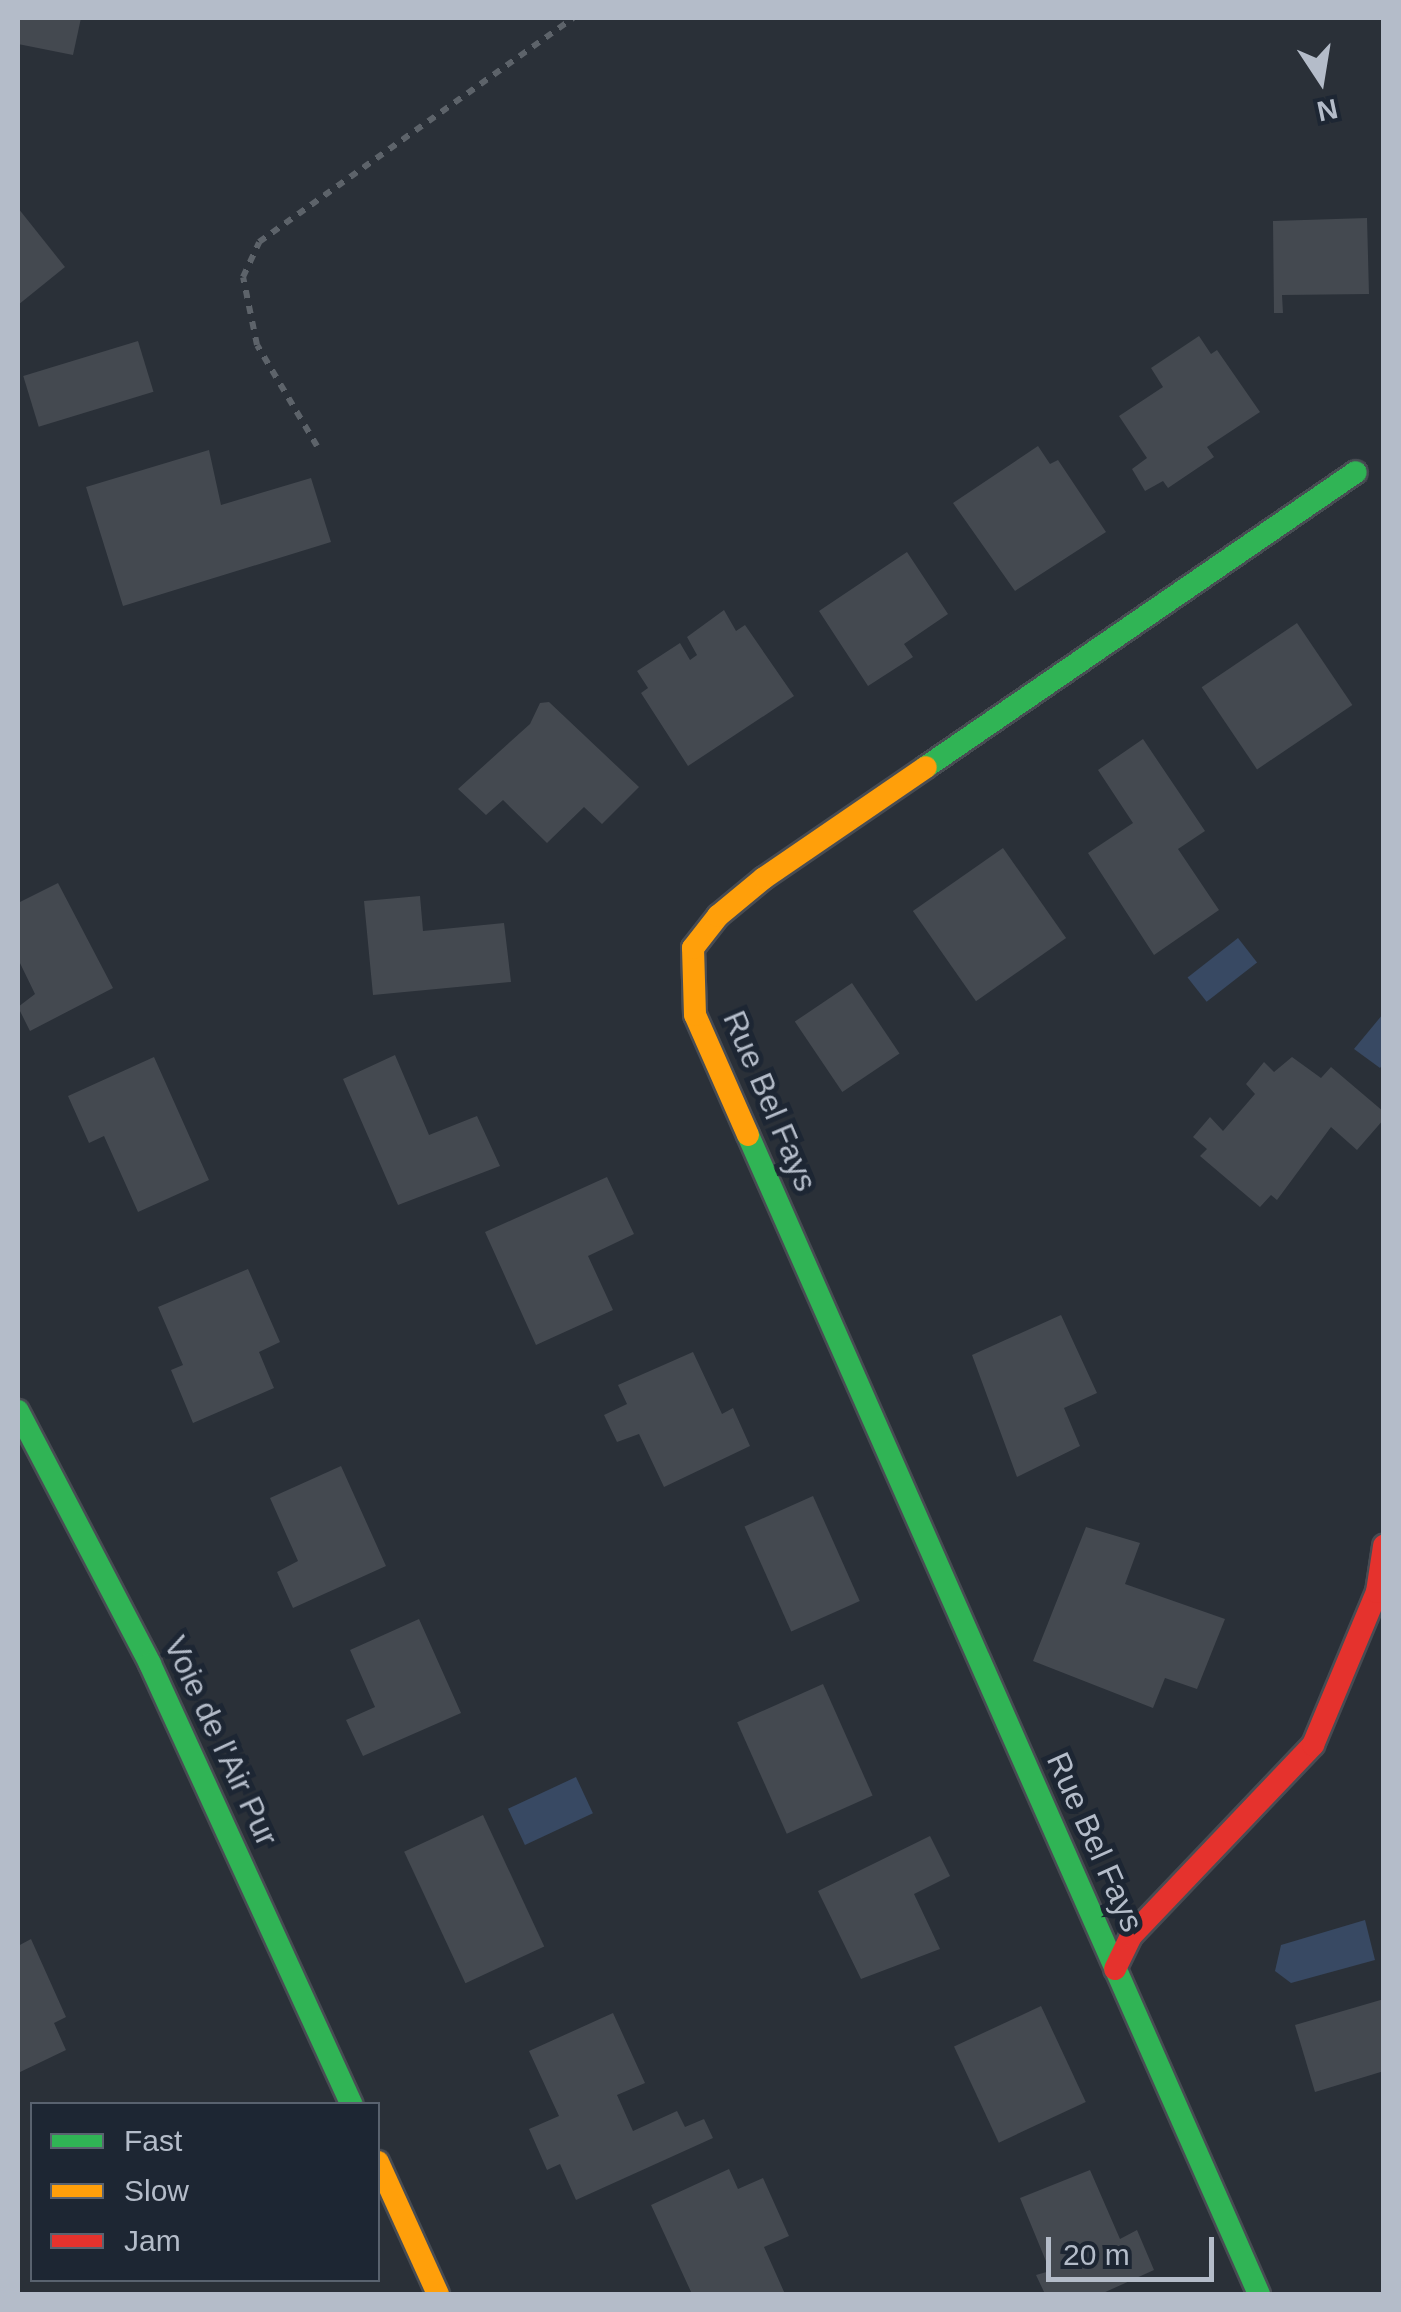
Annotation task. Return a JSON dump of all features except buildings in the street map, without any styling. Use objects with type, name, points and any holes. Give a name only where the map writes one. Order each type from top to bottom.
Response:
[{"type":"street","name":"Rue Bel Fays","points":[[1259,2294],[696,1015],[693,948],[718,916],[764,878],[1356,472]]},
{"type":"street","name":"Voie de l'Air Pur","points":[[18,1411],[150,1664],[351,2102]]},
{"type":"street","name":"Rue Bel Fays","points":[[1116,1969],[1131,1936],[1313,1745],[1378,1592],[1384,1546]]},
{"type":"street","points":[[380,2166],[438,2294]]},
{"type":"path","points":[[317,446],[257,346],[243,278],[260,242],[573,18]]},
{"type":"water","points":[[1238,938],[1257,962],[1207,1002],[1188,977]]},
{"type":"water","points":[[1383,1014],[1383,1064],[1380,1068],[1354,1049]]},
{"type":"water","points":[[576,1777],[593,1813],[525,1845],[508,1809]]},
{"type":"water","points":[[1365,1920],[1375,1960],[1291,1983],[1275,1971],[1281,1945]]},
{"type":"traffic: fast","points":[[926,767],[1356,472]]},
{"type":"traffic: fast","points":[[748,1135],[1259,2294]]},
{"type":"traffic: fast","points":[[18,1411],[150,1664],[350,2102]]},
{"type":"traffic: slow","points":[[748,1135],[695,1015],[693,948],[718,916],[764,878],[926,767]]},
{"type":"traffic: slow","points":[[380,2166],[438,2294]]},
{"type":"traffic: jam","points":[[1115,1969],[1131,1936],[1313,1745],[1377,1592],[1384,1546]]}]
